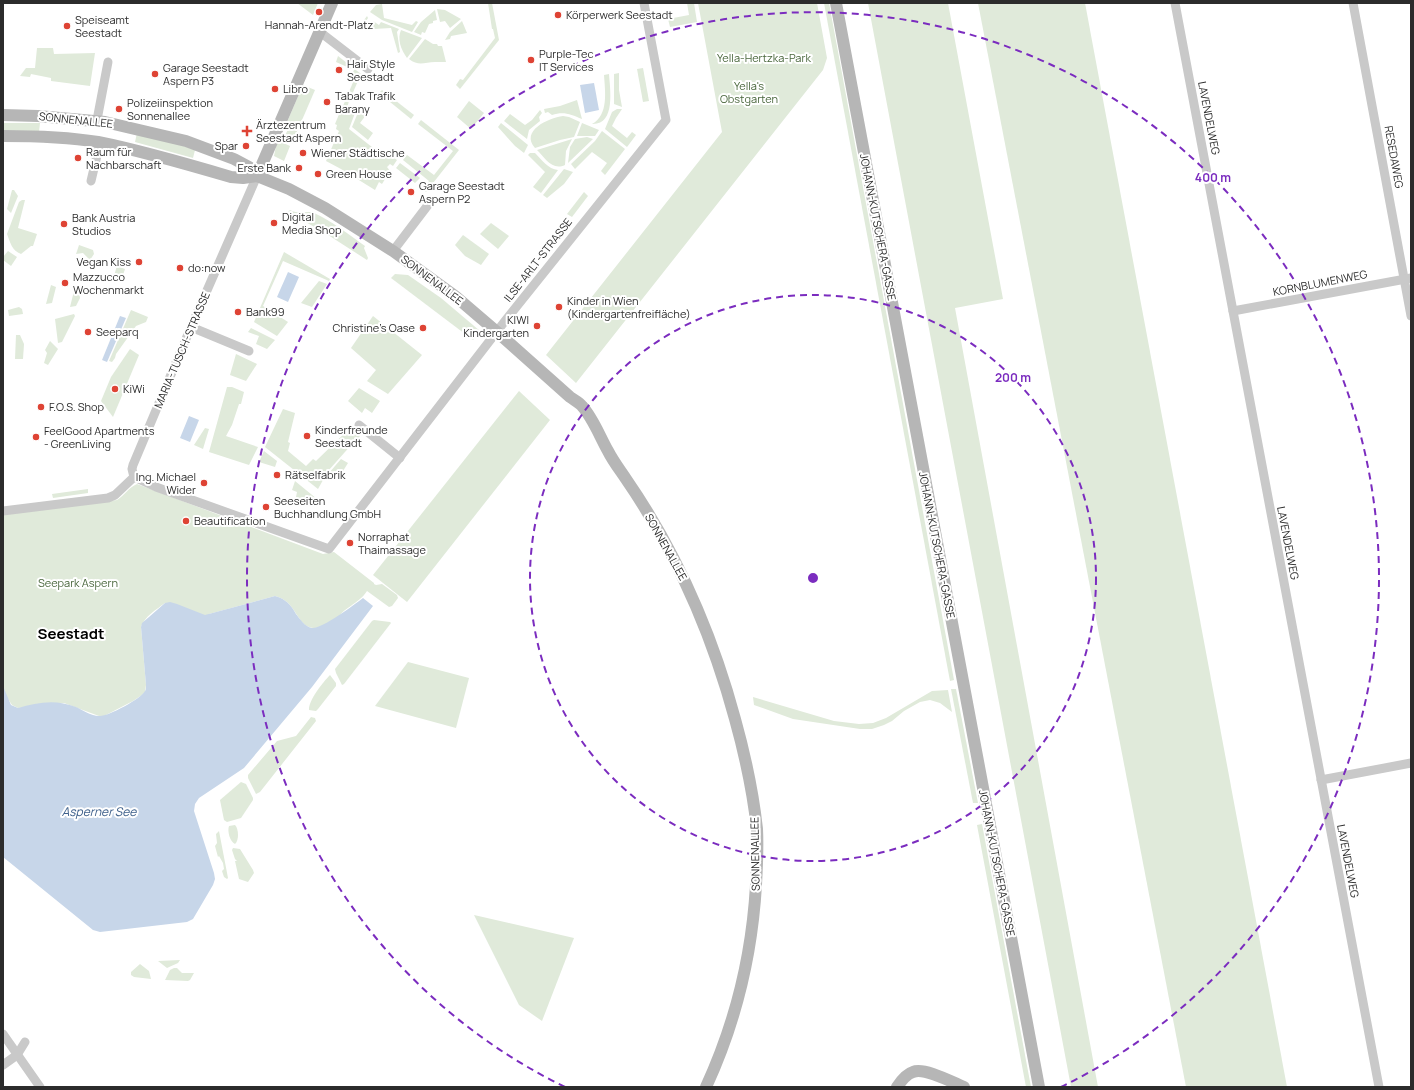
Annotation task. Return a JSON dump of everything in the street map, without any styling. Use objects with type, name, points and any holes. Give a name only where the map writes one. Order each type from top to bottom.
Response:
[{"type":"street","name":"MARIA-TUSCH-STRASSE","points":[[134,477],[132,469],[133,465],[191,327],[332,3]]},
{"type":"street","name":"ILSE-ARLT-STRASSE","points":[[134,477],[156,487],[329,549],[497,332],[666,120],[644,3]]},
{"type":"street","name":"JOHANN-KUTSCHERA-GASSE","points":[[836,3],[1039,1087]]},
{"type":"street","name":"LAVENDELWEG","points":[[1176,3],[1378,1087]]},
{"type":"street","name":"RESEDAWEG","points":[[1353,3],[1408,279],[1411,316]]},
{"type":"street","points":[[320,32],[368,69]]},
{"type":"street","points":[[97,120],[108,62]]},
{"type":"street","name":"SONNENALLEE","points":[[3,115],[97,120],[186,141],[234,159],[249,167],[258,176],[289,189],[326,208],[393,251],[455,296],[582,406],[609,454],[656,525],[685,580],[708,634],[732,708],[749,777],[757,830],[758,867],[752,933],[736,1003],[722,1049],[706,1087]]},
{"type":"street","name":"SONNENALLEE","points":[[3,136],[38,137],[100,143],[126,148],[231,177],[243,178],[258,176]]},
{"type":"street","points":[[91,180],[100,143]]},
{"type":"street","points":[[393,251],[428,205]]},
{"type":"street","name":"KORNBLUMENWEG","points":[[1233,311],[1408,279]]},
{"type":"street","points":[[191,327],[249,351]]},
{"type":"street","points":[[359,425],[400,458]]},
{"type":"street","points":[[3,511],[108,498],[118,493],[134,477]]},
{"type":"street","points":[[1320,780],[1411,763]]},
{"type":"street","points":[[3,1034],[40,1087]]},
{"type":"street","points":[[3,1065],[17,1055],[25,1042]]},
{"type":"street","points":[[897,1087],[908,1074],[919,1070],[964,1087]]},
{"type":"green space","points":[[297,3],[318,3],[313,15]]},
{"type":"green space","points":[[488,3],[492,3],[499,40],[460,89],[456,85],[460,79],[463,80],[495,38]]},
{"type":"green space","points":[[687,3],[694,3],[697,22],[670,27],[668,19],[689,15]]},
{"type":"green space","name":"Yella-Hertzka-Park","points":[[698,3],[817,3],[827,58],[823,70],[576,383],[546,355],[722,132]]},
{"type":"green space","points":[[824,3],[829,3],[954,680],[950,681]]},
{"type":"green space","points":[[868,3],[948,3],[1003,299],[955,308],[1098,1087],[1071,1087]]},
{"type":"green space","points":[[978,3],[1085,3],[1287,1087],[1186,1087]]},
{"type":"green space","points":[[382,4],[384,18],[412,25],[416,21],[418,22],[412,32],[382,20],[370,12],[376,5]]},
{"type":"green space","points":[[437,9],[445,10],[461,19],[450,28],[445,21],[440,22]]},
{"type":"green space","points":[[435,10],[437,20],[429,24],[425,33],[422,32],[421,35],[414,32],[421,22]]},
{"type":"green space","points":[[367,16],[368,18],[366,21],[371,23],[373,21],[379,25],[381,22],[399,29],[397,32],[400,52],[398,53],[391,28],[357,30]]},
{"type":"green space","points":[[462,21],[467,33],[451,36],[450,39],[445,40],[450,32]]},
{"type":"green space","points":[[401,30],[422,38],[407,58],[400,44],[399,37]]},
{"type":"green space","points":[[425,39],[433,44],[442,46],[446,62],[422,64],[416,63],[409,59]]},
{"type":"green space","points":[[37,48],[53,48],[54,54],[95,53],[90,86],[51,81],[51,78],[31,74],[30,77],[20,76],[26,68],[35,68]]},
{"type":"green space","points":[[338,56],[361,74],[351,97],[348,96],[347,99],[349,100],[348,105],[357,109],[356,111],[343,106],[354,80],[350,78],[354,70],[336,62]]},
{"type":"green space","points":[[643,68],[649,101],[643,102],[637,69]]},
{"type":"green space","points":[[619,73],[619,90],[622,107],[614,104],[614,74]]},
{"type":"green space","points":[[609,74],[610,105],[608,113],[605,119],[600,123],[592,124],[601,115],[604,109],[604,75]]},
{"type":"green space","points":[[303,85],[315,90],[299,127],[287,122]]},
{"type":"green space","points":[[382,90],[414,115],[411,119],[379,93]]},
{"type":"green space","points":[[577,100],[582,119],[567,114],[560,113],[552,115],[548,112],[545,113],[544,109],[560,106]]},
{"type":"green space","points":[[469,101],[484,113],[471,129],[457,117]]},
{"type":"green space","points":[[342,107],[355,113],[349,129],[377,151],[376,153],[384,159],[388,153],[397,160],[393,166],[390,164],[387,167],[390,171],[382,184],[379,182],[375,190],[326,161],[339,131],[336,129],[337,125],[335,124]]},
{"type":"green space","points":[[617,109],[622,109],[612,126],[627,138],[632,132],[636,135],[627,147],[605,129],[612,112]]},
{"type":"green space","points":[[359,110],[366,115],[360,123],[373,133],[368,140],[352,127]]},
{"type":"green space","points":[[540,110],[542,113],[539,117],[540,121],[529,130],[527,139],[504,121],[510,114],[525,125],[532,120]]},
{"type":"green space","points":[[563,116],[580,122],[574,137],[535,148],[531,142],[533,131],[538,126],[550,119]]},
{"type":"green space","points":[[421,120],[459,150],[426,192],[423,190],[429,181],[403,160],[407,155],[434,175],[453,151],[418,124]]},
{"type":"green space","points":[[3,123],[40,123],[39,132],[3,132]]},
{"type":"green space","points":[[501,123],[528,145],[524,153],[515,146],[498,127]]},
{"type":"green space","points":[[582,123],[599,130],[595,136],[577,136]]},
{"type":"green space","points":[[290,125],[298,129],[292,144],[283,140]]},
{"type":"green space","points":[[602,131],[625,149],[605,175],[601,171],[607,163],[592,152],[575,169],[571,164],[595,141]]},
{"type":"green space","points":[[137,133],[195,150],[193,158],[135,142]]},
{"type":"green space","points":[[587,137],[593,139],[568,163],[570,147],[575,139]]},
{"type":"green space","points":[[572,139],[566,151],[565,165],[556,166],[549,163],[537,150]]},
{"type":"green space","points":[[279,141],[290,146],[284,161],[274,156],[276,146]]},
{"type":"green space","points":[[530,153],[535,153],[548,166],[558,170],[541,193],[533,187],[545,172],[528,155]]},
{"type":"green space","points":[[400,163],[420,178],[415,183],[396,168]]},
{"type":"green space","points":[[564,169],[573,172],[564,184],[547,198],[543,195]]},
{"type":"green space","points":[[12,190],[14,190],[18,196],[11,213],[7,209]]},
{"type":"green space","points":[[584,192],[588,196],[572,217],[567,214]]},
{"type":"green space","points":[[25,200],[18,228],[37,234],[33,246],[21,254],[15,251],[7,234],[19,202]]},
{"type":"green space","points":[[290,210],[314,213],[334,224],[365,246],[364,248],[368,258],[367,260],[325,233],[288,212]]},
{"type":"green space","points":[[491,223],[509,236],[498,249],[480,234]]},
{"type":"green space","points":[[463,235],[489,254],[481,265],[465,256],[455,245]]},
{"type":"green space","points":[[79,245],[93,250],[94,254],[90,260],[83,253],[76,254]]},
{"type":"green space","points":[[8,251],[17,257],[11,266],[3,260],[3,257]]},
{"type":"green space","points":[[284,252],[330,279],[329,281],[283,261],[263,306],[288,322],[277,336],[254,322]]},
{"type":"green space","points":[[117,266],[125,269],[121,281],[113,279]]},
{"type":"green space","points":[[395,274],[408,275],[441,298],[480,331],[473,340],[391,278]]},
{"type":"green space","points":[[319,281],[327,284],[312,307],[301,303]]},
{"type":"green space","points":[[51,285],[56,287],[52,303],[46,304]]},
{"type":"green space","points":[[75,287],[78,287],[80,298],[76,306],[70,307]]},
{"type":"green space","points":[[19,307],[22,309],[23,314],[9,316],[8,310]]},
{"type":"green space","points":[[131,310],[148,317],[146,322],[136,326],[112,362],[109,361]]},
{"type":"green space","points":[[74,314],[75,316],[62,342],[58,343],[55,319]]},
{"type":"green space","points":[[373,316],[422,355],[388,394],[367,381],[376,370],[351,348]]},
{"type":"green space","points":[[251,328],[275,340],[267,349],[256,344],[259,336],[248,332]]},
{"type":"green space","points":[[16,335],[20,335],[24,344],[23,359],[15,359]]},
{"type":"green space","points":[[50,341],[58,349],[48,365],[44,363],[47,353],[45,350]]},
{"type":"green space","name":"KiWi","points":[[130,349],[139,355],[113,417],[101,401],[111,377]]},
{"type":"green space","points":[[236,354],[257,364],[246,381],[230,375]]},
{"type":"green space","points":[[227,387],[232,387],[244,392],[241,404],[239,404],[232,425],[226,436],[258,447],[249,465],[209,452]]},
{"type":"green space","points":[[359,388],[380,401],[372,413],[365,408],[362,413],[348,401]]},
{"type":"green space","points":[[519,391],[550,420],[407,602],[373,575]]},
{"type":"green space","points":[[283,409],[295,413],[288,442],[290,443],[288,451],[306,466],[313,459],[316,461],[350,428],[360,436],[355,442],[351,440],[350,442],[353,443],[328,471],[318,489],[265,447]]},
{"type":"green space","points":[[205,428],[209,429],[203,449],[194,445]]},
{"type":"green space","points":[[264,451],[277,461],[275,467],[259,462]]},
{"type":"green space","points":[[341,459],[348,463],[336,478],[329,473]]},
{"type":"green space","points":[[295,481],[317,499],[314,504],[296,497],[297,492],[292,490]]},
{"type":"green space","name":"Seepark Aspern","points":[[137,484],[323,554],[334,552],[374,584],[382,584],[397,595],[398,598],[392,606],[389,607],[367,591],[360,599],[343,612],[337,620],[319,628],[307,626],[288,603],[275,596],[209,614],[209,617],[165,603],[148,617],[141,627],[146,685],[145,692],[133,701],[104,716],[99,716],[64,703],[18,708],[12,705],[6,696],[3,702],[3,515],[117,500],[131,487]]},
{"type":"green space","points":[[88,489],[88,493],[53,498],[52,494]]},
{"type":"green space","points":[[374,620],[391,623],[342,685],[335,669]]},
{"type":"green space","points":[[408,662],[469,678],[456,728],[375,706]]},
{"type":"green space","points":[[330,675],[336,683],[336,686],[316,711],[309,710],[313,697]]},
{"type":"green space","points":[[951,689],[956,689],[978,803],[973,803]]},
{"type":"green space","points":[[948,690],[952,712],[940,703],[930,700],[920,702],[904,711],[892,721],[872,729],[860,729],[793,719],[754,705],[753,697],[834,721],[859,724],[873,723],[886,718],[932,691]]},
{"type":"green space","points":[[311,717],[315,718],[316,721],[260,792],[256,794],[248,775],[277,741],[296,736]]},
{"type":"green space","points":[[241,782],[246,784],[253,800],[241,818],[227,822],[224,820],[220,800]]},
{"type":"green space","points":[[982,824],[1031,1087],[1026,1087],[977,825]]},
{"type":"green space","points":[[235,825],[238,835],[235,844],[230,839],[228,831],[229,826]]},
{"type":"green space","points":[[219,831],[227,879],[224,877],[222,871],[224,869],[223,863],[219,856],[218,857],[215,846],[217,843],[216,834]]},
{"type":"green space","points":[[233,848],[240,849],[253,870],[254,873],[248,882],[239,879],[235,861],[237,861],[232,850]]},
{"type":"green space","points":[[474,915],[574,938],[542,1021],[519,1005]]},
{"type":"green space","points":[[180,960],[178,963],[167,968],[158,961]]},
{"type":"green space","points":[[140,964],[149,971],[151,979],[134,977],[131,975],[131,972]]},
{"type":"green space","points":[[177,968],[182,973],[194,973],[188,981],[165,980],[170,970]]},
{"type":"water","points":[[594,83],[599,110],[585,113],[580,85]]},
{"type":"water","points":[[288,272],[299,277],[288,302],[277,297]]},
{"type":"water","points":[[120,316],[126,318],[107,362],[102,360]]},
{"type":"water","points":[[189,416],[199,420],[190,442],[180,438]]},
{"type":"water","name":"Asperner See","points":[[275,596],[288,603],[303,622],[312,628],[330,621],[363,598],[373,606],[312,687],[244,768],[199,798],[195,804],[194,811],[215,879],[193,919],[187,922],[100,932],[93,930],[3,857],[3,686],[11,705],[18,708],[32,704],[54,702],[69,704],[90,714],[103,716],[131,703],[145,691],[146,685],[141,627],[142,623],[165,603],[170,602],[177,604],[205,615]]},
{"type":"place","name":"Hannah-Arendt-Platz","points":[[319,12]]},
{"type":"place","name":"Körperwerk Seestadt","points":[[558,15]]},
{"type":"place","name":"Speiseamt Seestadt","points":[[67,26]]},
{"type":"place","name":"Purple-Tec IT Services","points":[[531,60]]},
{"type":"place","name":"Hair Style Seestadt","points":[[339,70]]},
{"type":"place","name":"Garage Seestadt Aspern P3","points":[[155,74]]},
{"type":"place","name":"Libro","points":[[275,89]]},
{"type":"place","name":"Tabak Trafik Barany","points":[[327,102]]},
{"type":"place","name":"Polizeiinspektion Sonnenallee","points":[[119,109]]},
{"type":"place","name":"Ärztezentrum Seestadt Aspern","points":[[247,131]]},
{"type":"place","name":"Spar","points":[[246,146]]},
{"type":"place","name":"Wiener Städtische","points":[[303,153]]},
{"type":"place","name":"Raum für Nachbarschaft","points":[[78,158]]},
{"type":"place","name":"Erste Bank","points":[[299,168]]},
{"type":"place","name":"Green House","points":[[318,174]]},
{"type":"place","name":"Garage Seestadt Aspern P2","points":[[411,192]]},
{"type":"place","name":"Digital Media Shop","points":[[274,223]]},
{"type":"place","name":"Bank Austria Studios","points":[[64,224]]},
{"type":"place","name":"Vegan Kiss","points":[[139,262]]},
{"type":"place","name":"do:now","points":[[180,268]]},
{"type":"place","name":"Mazzucco Wochenmarkt","points":[[65,283]]},
{"type":"place","name":"Kinder in Wien (Kindergartenfreifläche)","points":[[559,307]]},
{"type":"place","name":"Bank99","points":[[238,312]]},
{"type":"place","name":"KIWI Kindergarten","points":[[537,326]]},
{"type":"place","name":"Christine's Oase","points":[[423,328]]},
{"type":"place","name":"Seeparq","points":[[88,332]]},
{"type":"place","name":"KiWi","points":[[115,389]]},
{"type":"place","name":"F.O.S. Shop","points":[[41,407]]},
{"type":"place","name":"Kinderfreunde Seestadt","points":[[307,436]]},
{"type":"place","name":"FeelGood Apartments - GreenLiving","points":[[36,437]]},
{"type":"place","name":"Rätselfabrik","points":[[277,475]]},
{"type":"place","name":"Ing. Michael Wider","points":[[204,483]]},
{"type":"place","name":"Seeseiten Buchhandlung GmbH","points":[[266,507]]},
{"type":"place","name":"Beautification","points":[[186,521]]},
{"type":"place","name":"Norraphat Thaimassage","points":[[350,543]]},
{"type":"district","name":"Seestadt","points":[[71,634]]},
{"type":"park label","name":"Yella's Obstgarten","points":[[749,92]]}]
